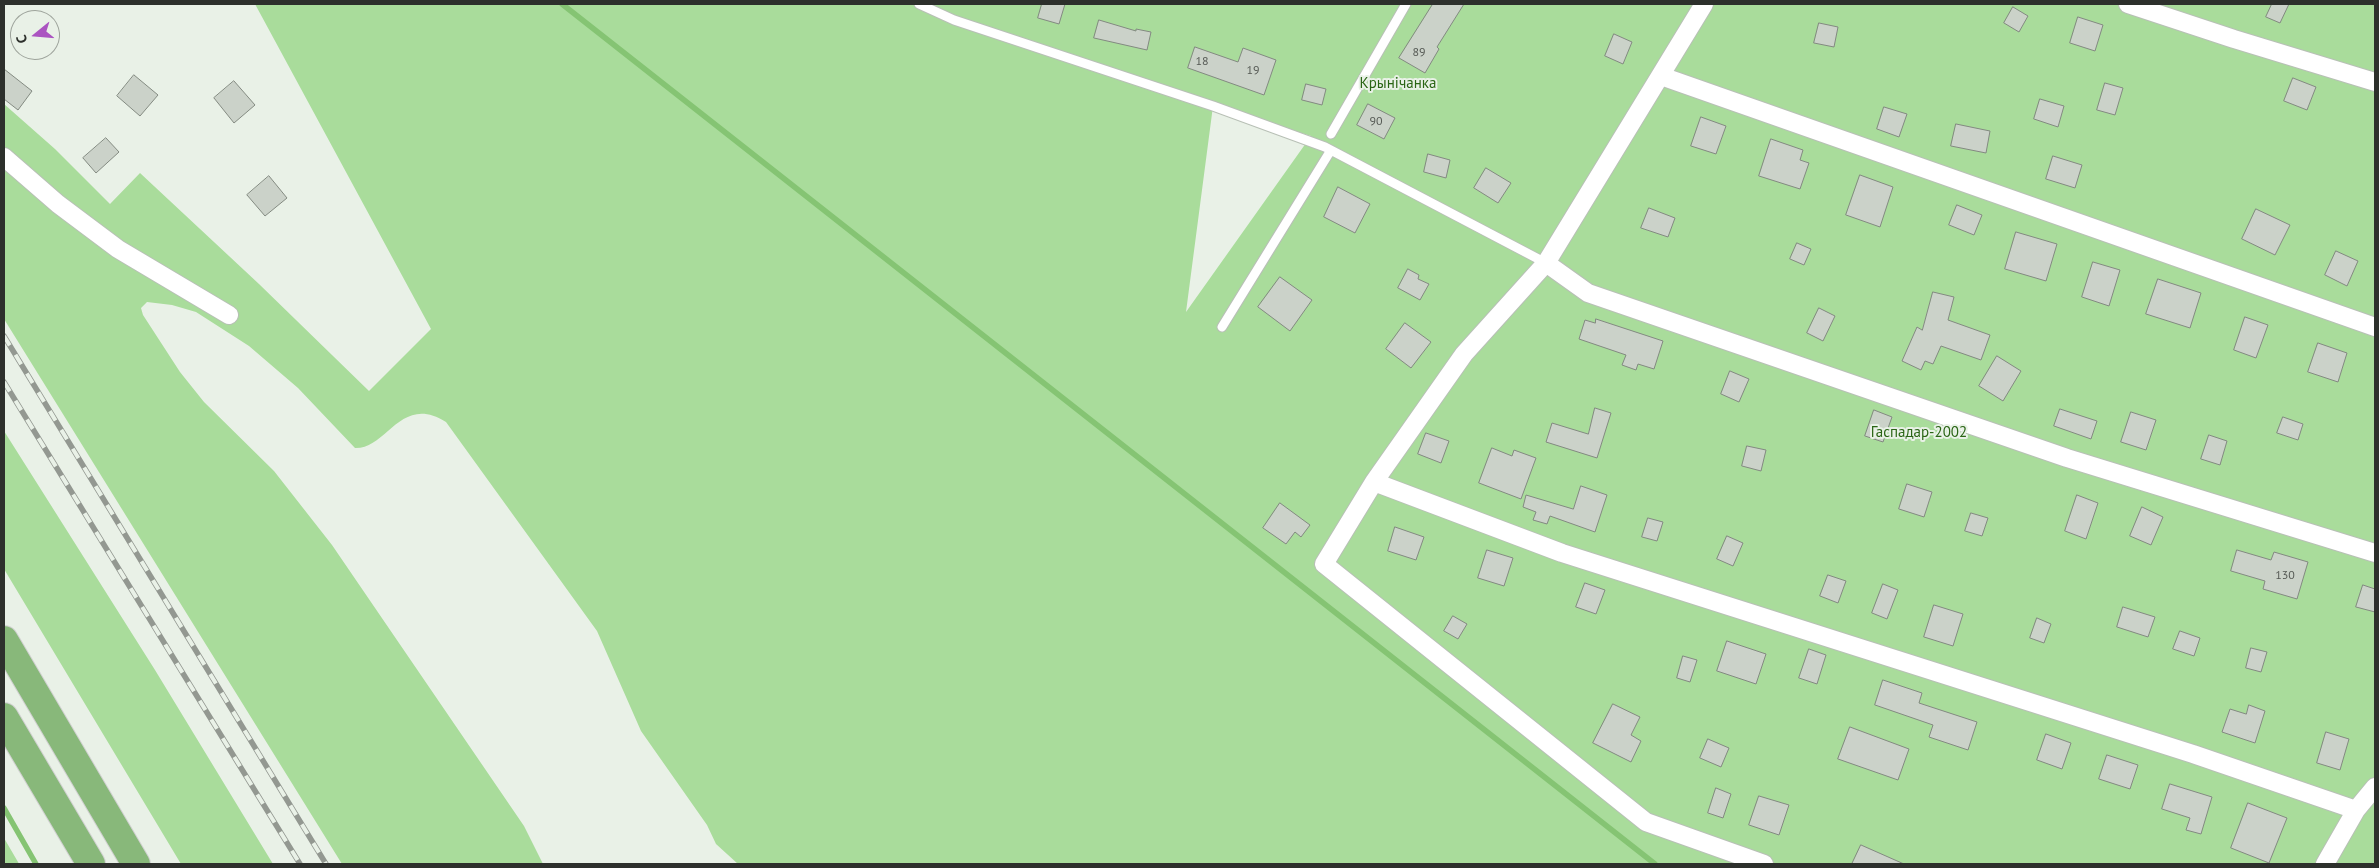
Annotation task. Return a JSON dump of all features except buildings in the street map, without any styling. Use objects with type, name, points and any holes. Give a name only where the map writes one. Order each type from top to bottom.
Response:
[{"type":"highway","points":[[4,640],[136,864]]},
{"type":"highway","points":[[5,719],[91,864]]},
{"type":"street","points":[[1704,4],[1546,262],[1464,354],[1374,482],[1324,564],[1646,822],[1764,864]]},
{"type":"street","points":[[2128,4],[2375,82]]},
{"type":"street","points":[[1661,76],[2375,327]]},
{"type":"street","points":[[4,157],[58,204],[118,249],[229,315]]},
{"type":"street","points":[[1546,262],[1588,293],[2067,458],[2375,553]]},
{"type":"street","points":[[1374,482],[1562,553],[2193,754],[2356,810]]},
{"type":"street","points":[[2325,864],[2356,810],[2375,787]]},
{"type":"lane","points":[[919,4],[954,20],[1213,106],[1331,150],[1546,262]]},
{"type":"lane","points":[[1331,134],[1406,4]]},
{"type":"lane","points":[[1222,327],[1331,150]]},
{"type":"green space","points":[[255,4],[2375,4],[2375,864],[738,864],[716,844],[707,825],[641,731],[597,631],[446,422],[430,415],[417,414],[396,424],[366,446],[355,448],[298,388],[249,346],[196,312],[172,305],[147,302],[141,308],[143,315],[180,372],[204,402],[274,471],[332,545],[524,826],[543,864],[342,864],[4,319],[4,104],[55,149],[110,204],[140,173],[259,284],[369,391],[431,329]],"holes":[[[1213,106],[1311,136],[1186,312]]]},
{"type":"green space","points":[[4,431],[155,670],[273,864],[181,864],[4,569]]},
{"type":"green space","points":[[4,838],[18,862],[19,864],[4,864]]},
{"type":"waterway","points":[[562,4],[1655,864]]},
{"type":"waterway","points":[[4,808],[36,864]]},
{"type":"railway","points":[[4,336],[326,864]]},
{"type":"railway","points":[[4,382],[300,864]]},
{"type":"park label","name":"Крынічанка","points":[[1398,84]]},
{"type":"park label","name":"Гаспадар-2002","points":[[1919,433]]}]
